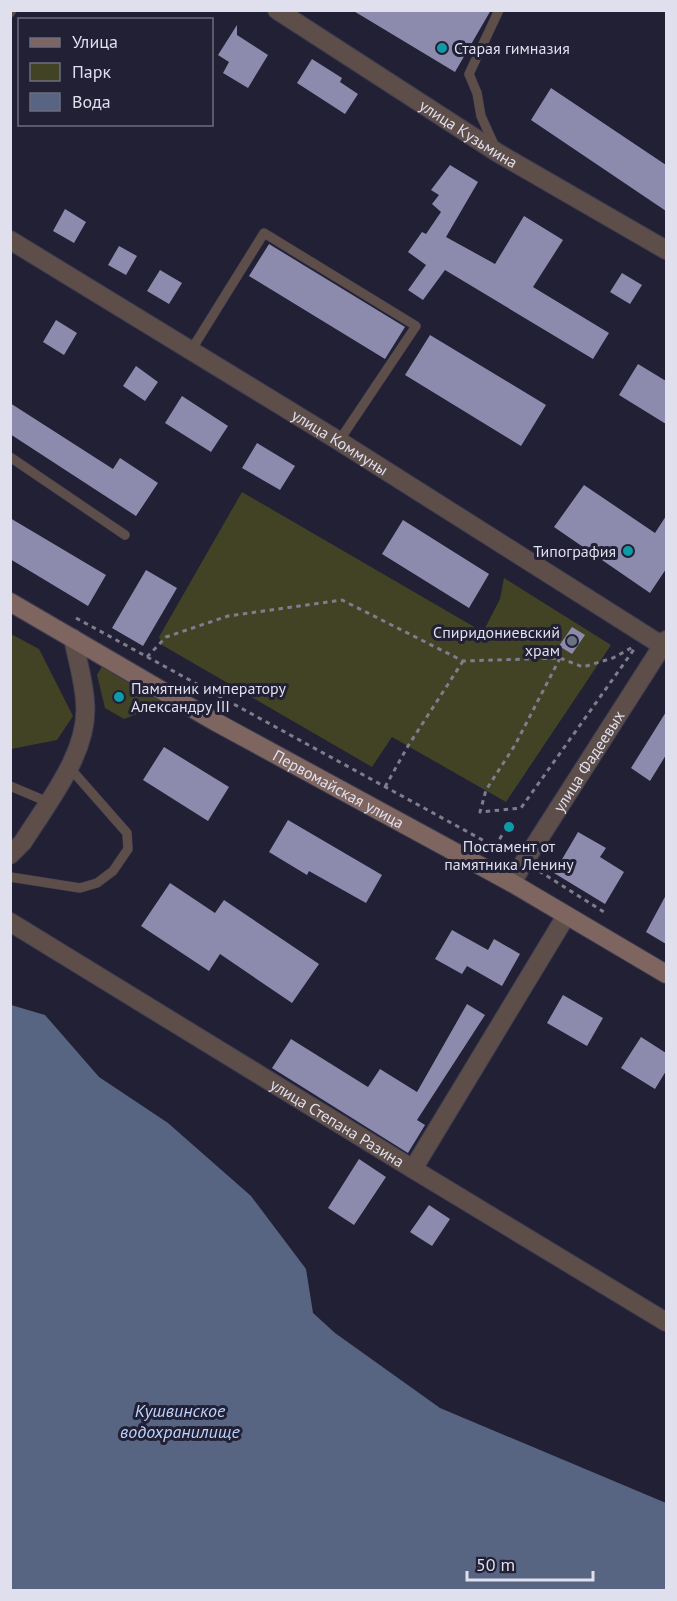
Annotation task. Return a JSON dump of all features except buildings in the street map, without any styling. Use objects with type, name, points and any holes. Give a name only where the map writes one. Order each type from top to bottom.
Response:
[{"type":"main road","name":"Первомайская улица","points":[[10,602],[214,721],[512,883],[666,975]]},
{"type":"street","name":"улица Кузьмина","points":[[288,14],[498,153],[666,249]]},
{"type":"street","name":"улица Коммуны","points":[[10,240],[339,441],[665,645]]},
{"type":"street","points":[[10,855],[23,842],[79,747],[85,723],[85,702],[73,638]]},
{"type":"street","name":"улица Фадеевых","points":[[512,883],[524,861],[665,645]]},
{"type":"street","points":[[413,1169],[566,916]]},
{"type":"street","name":"улица Степана Разина","points":[[10,922],[666,1322]]},
{"type":"lane","points":[[498,153],[481,116],[477,93],[469,74],[499,10]]},
{"type":"lane","points":[[190,351],[264,233],[416,326],[339,441]]},
{"type":"lane","points":[[10,457],[125,535]]},
{"type":"lane","points":[[10,878],[80,888],[97,883],[113,872],[128,849],[127,833],[69,766]]},
{"type":"lane","points":[[10,786],[48,802]]},
{"type":"path","points":[[147,657],[166,637],[228,616],[342,600],[463,661],[560,658],[583,667],[613,658],[637,645],[521,808],[480,812],[486,790],[515,745],[560,658]]},
{"type":"path","points":[[70,615],[495,848],[524,861],[604,912]]},
{"type":"path","points":[[385,787],[408,746],[463,661]]},
{"type":"path","points":[[495,848],[505,830]]},
{"type":"green space","points":[[242,492],[483,632],[500,599],[504,578],[611,645],[506,802],[392,737],[372,767],[162,645],[159,637]]},
{"type":"green space","points":[[11,634],[39,649],[73,716],[57,740],[11,749]]},
{"type":"green space","points":[[102,666],[160,700],[155,707],[124,719],[105,708],[97,675]]},
{"type":"water","name":"Кушвинское водохранилище","points":[[11,1005],[45,1015],[99,1077],[168,1123],[251,1196],[306,1269],[313,1313],[335,1333],[440,1408],[666,1503],[666,1590],[11,1590]]},
{"type":"place","name":"Старая гимназия","points":[[442,48]]},
{"type":"place","name":"Типография","points":[[628,551]]},
{"type":"place","name":"Спиридониевский храм","points":[[572,641]]},
{"type":"place","name":"Памятник императору Александру III","points":[[119,697]]},
{"type":"place","name":"Постамент от памятника Ленину","points":[[509,827]]}]
